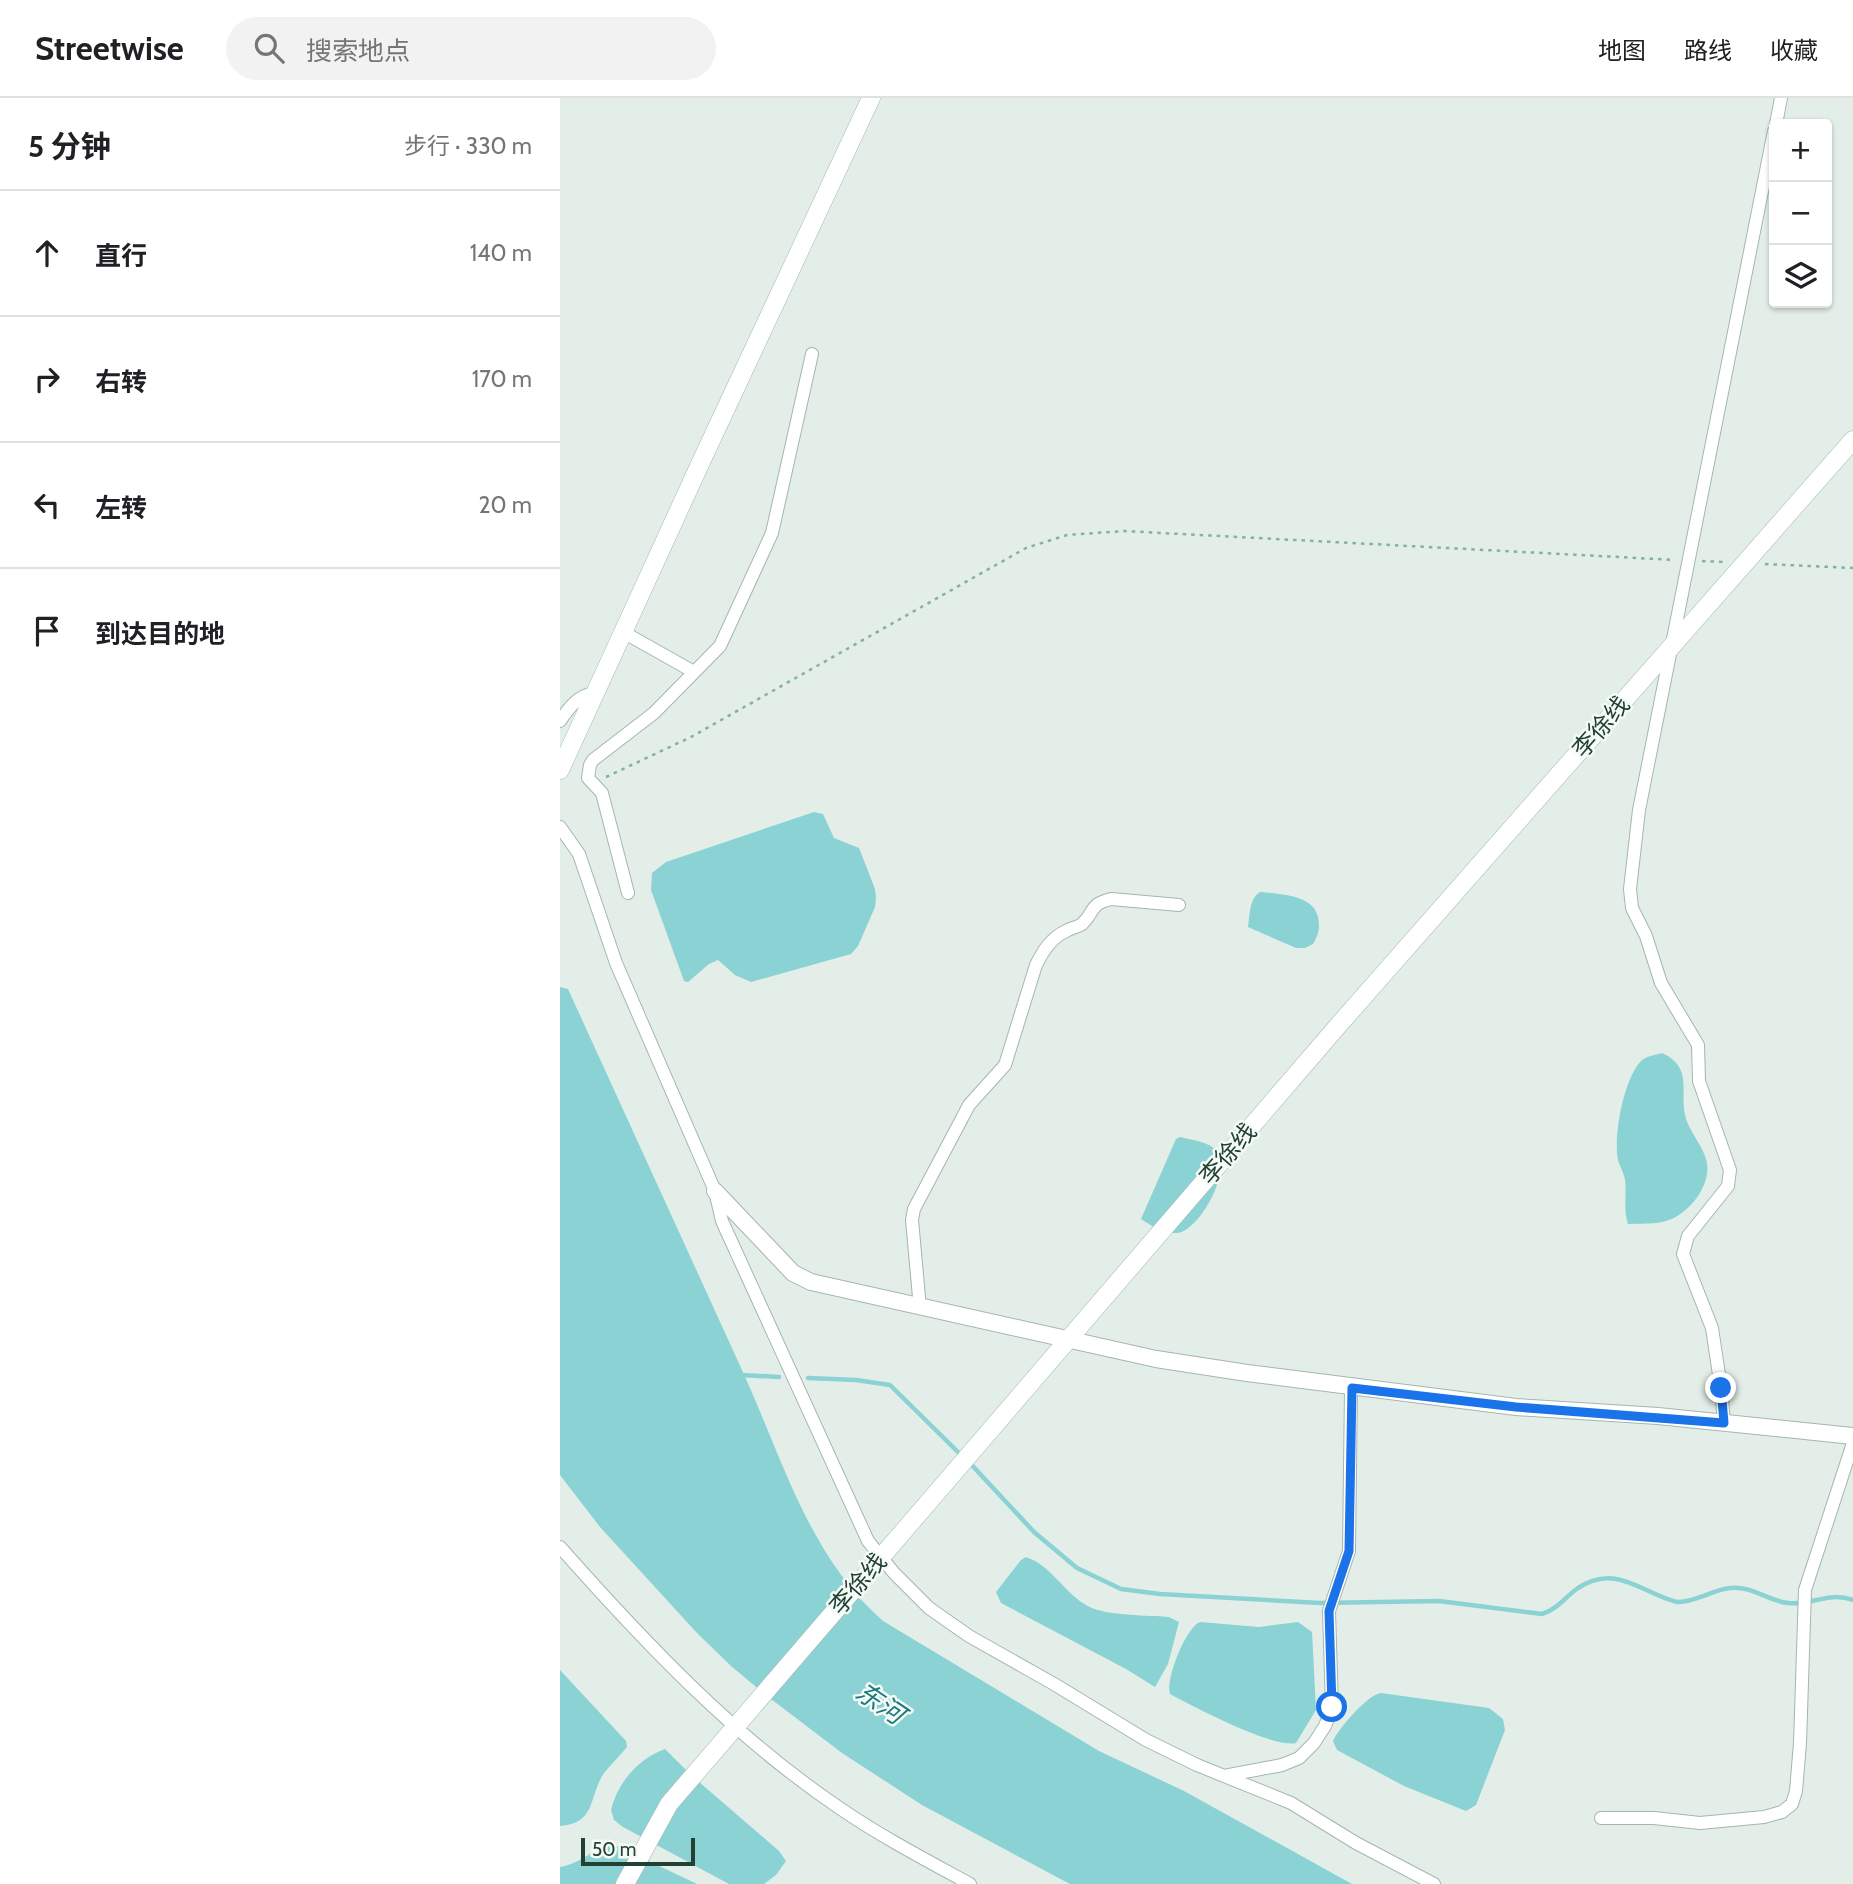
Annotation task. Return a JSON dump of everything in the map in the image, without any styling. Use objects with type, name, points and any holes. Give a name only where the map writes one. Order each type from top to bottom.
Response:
[{"type":"main road","points":[[560,770],[871,98]]},
{"type":"main road","name":"李徐线","points":[[625,1884],[668,1804],[1336,1028],[1853,440]]},
{"type":"street","points":[[1777,119],[1782,98]]},
{"type":"street","points":[[1724,1423],[1712,1328],[1683,1254],[1688,1236],[1728,1186],[1730,1170],[1699,1081],[1698,1045],[1661,983],[1630,898],[1639,810],[1769,156]]},
{"type":"street","points":[[628,893],[602,793],[589,778],[590,765],[654,713],[720,646],[772,533],[812,354]]},
{"type":"street","points":[[623,632],[694,672]]},
{"type":"street","points":[[560,722],[584,694],[595,693]]},
{"type":"street","points":[[560,827],[579,854],[616,963],[715,1191],[722,1222],[868,1541],[894,1573],[929,1608],[969,1636],[1146,1740],[1291,1803],[1356,1843],[1434,1884]]},
{"type":"street","points":[[920,1308],[912,1220],[914,1209],[969,1105],[1005,1065],[1036,965],[1044,950],[1062,932],[1081,925],[1091,909],[1102,901],[1111,899],[1180,905]]},
{"type":"street","points":[[715,1191],[793,1273],[823,1286],[1156,1359],[1352,1388],[1516,1407],[1853,1436]]},
{"type":"street","points":[[1224,1776],[1291,1762],[1307,1751],[1325,1726],[1332,1707],[1329,1611],[1349,1551],[1352,1388]]},
{"type":"street","points":[[1601,1818],[1654,1818],[1700,1823],[1764,1817],[1788,1809],[1795,1798],[1797,1779],[1808,1577],[1853,1443]]},
{"type":"street","points":[[560,1547],[626,1620],[702,1697],[753,1742],[812,1789],[865,1826],[970,1884]]},
{"type":"path","points":[[593,783],[691,737],[1026,548],[1067,535],[1124,531],[1730,562]]},
{"type":"path","points":[[1757,564],[1853,568]]},
{"type":"water","points":[[814,812],[823,814],[834,838],[859,848],[875,889],[875,907],[858,946],[851,954],[751,982],[735,975],[718,960],[688,982],[684,981],[651,890],[652,873],[666,862]]},
{"type":"water","points":[[1260,892],[1294,897],[1315,909],[1319,927],[1313,944],[1296,948],[1248,927],[1252,903]]},
{"type":"water","name":"东河","points":[[560,987],[568,989],[742,1370],[799,1503],[816,1536],[857,1595],[883,1621],[1099,1751],[1184,1791],[1352,1884],[1070,1884],[922,1805],[842,1753],[731,1666],[697,1633],[600,1527],[560,1475]]},
{"type":"water","points":[[1662,1053],[1679,1066],[1686,1119],[1705,1157],[1707,1172],[1702,1190],[1682,1213],[1661,1222],[1628,1224],[1625,1180],[1617,1150],[1621,1107],[1630,1079],[1642,1060]]},
{"type":"water","points":[[1180,1137],[1201,1142],[1216,1150],[1221,1163],[1220,1175],[1210,1201],[1194,1223],[1185,1230],[1171,1233],[1157,1229],[1141,1219],[1176,1139]]},
{"type":"water","points":[[1026,1557],[1044,1567],[1075,1597],[1092,1608],[1119,1614],[1169,1617],[1179,1622],[1168,1664],[1155,1687],[1001,1603],[996,1592]]},
{"type":"water","points":[[1200,1622],[1259,1627],[1298,1622],[1312,1632],[1316,1710],[1296,1743],[1270,1740],[1252,1733],[1170,1694],[1171,1678],[1183,1643],[1194,1626]]},
{"type":"water","points":[[560,1670],[626,1741],[627,1747],[604,1773],[586,1814],[572,1824],[560,1826]]},
{"type":"water","points":[[1381,1693],[1489,1708],[1503,1719],[1505,1730],[1476,1805],[1466,1811],[1404,1786],[1337,1750],[1333,1741],[1341,1728],[1361,1706]]},
{"type":"water","points":[[665,1749],[779,1851],[786,1861],[776,1875],[764,1884],[729,1884],[614,1820],[611,1810],[624,1781],[638,1765]]},
{"type":"water","points":[[612,1845],[697,1884],[560,1884],[560,1867]]},
{"type":"waterway","points":[[741,1375],[779,1377]]},
{"type":"waterway","points":[[808,1378],[890,1385],[961,1455]]},
{"type":"waterway","points":[[968,1461],[1034,1532],[1077,1568],[1121,1589],[1160,1594],[1320,1603],[1439,1601],[1542,1614],[1557,1606],[1578,1588],[1605,1578],[1629,1582],[1677,1602],[1723,1589],[1738,1588],[1788,1603],[1836,1597],[1853,1600]]},
{"type":"route","points":[[1332,1707],[1329,1611],[1349,1551],[1352,1388],[1516,1407],[1724,1423],[1721,1388]]}]
